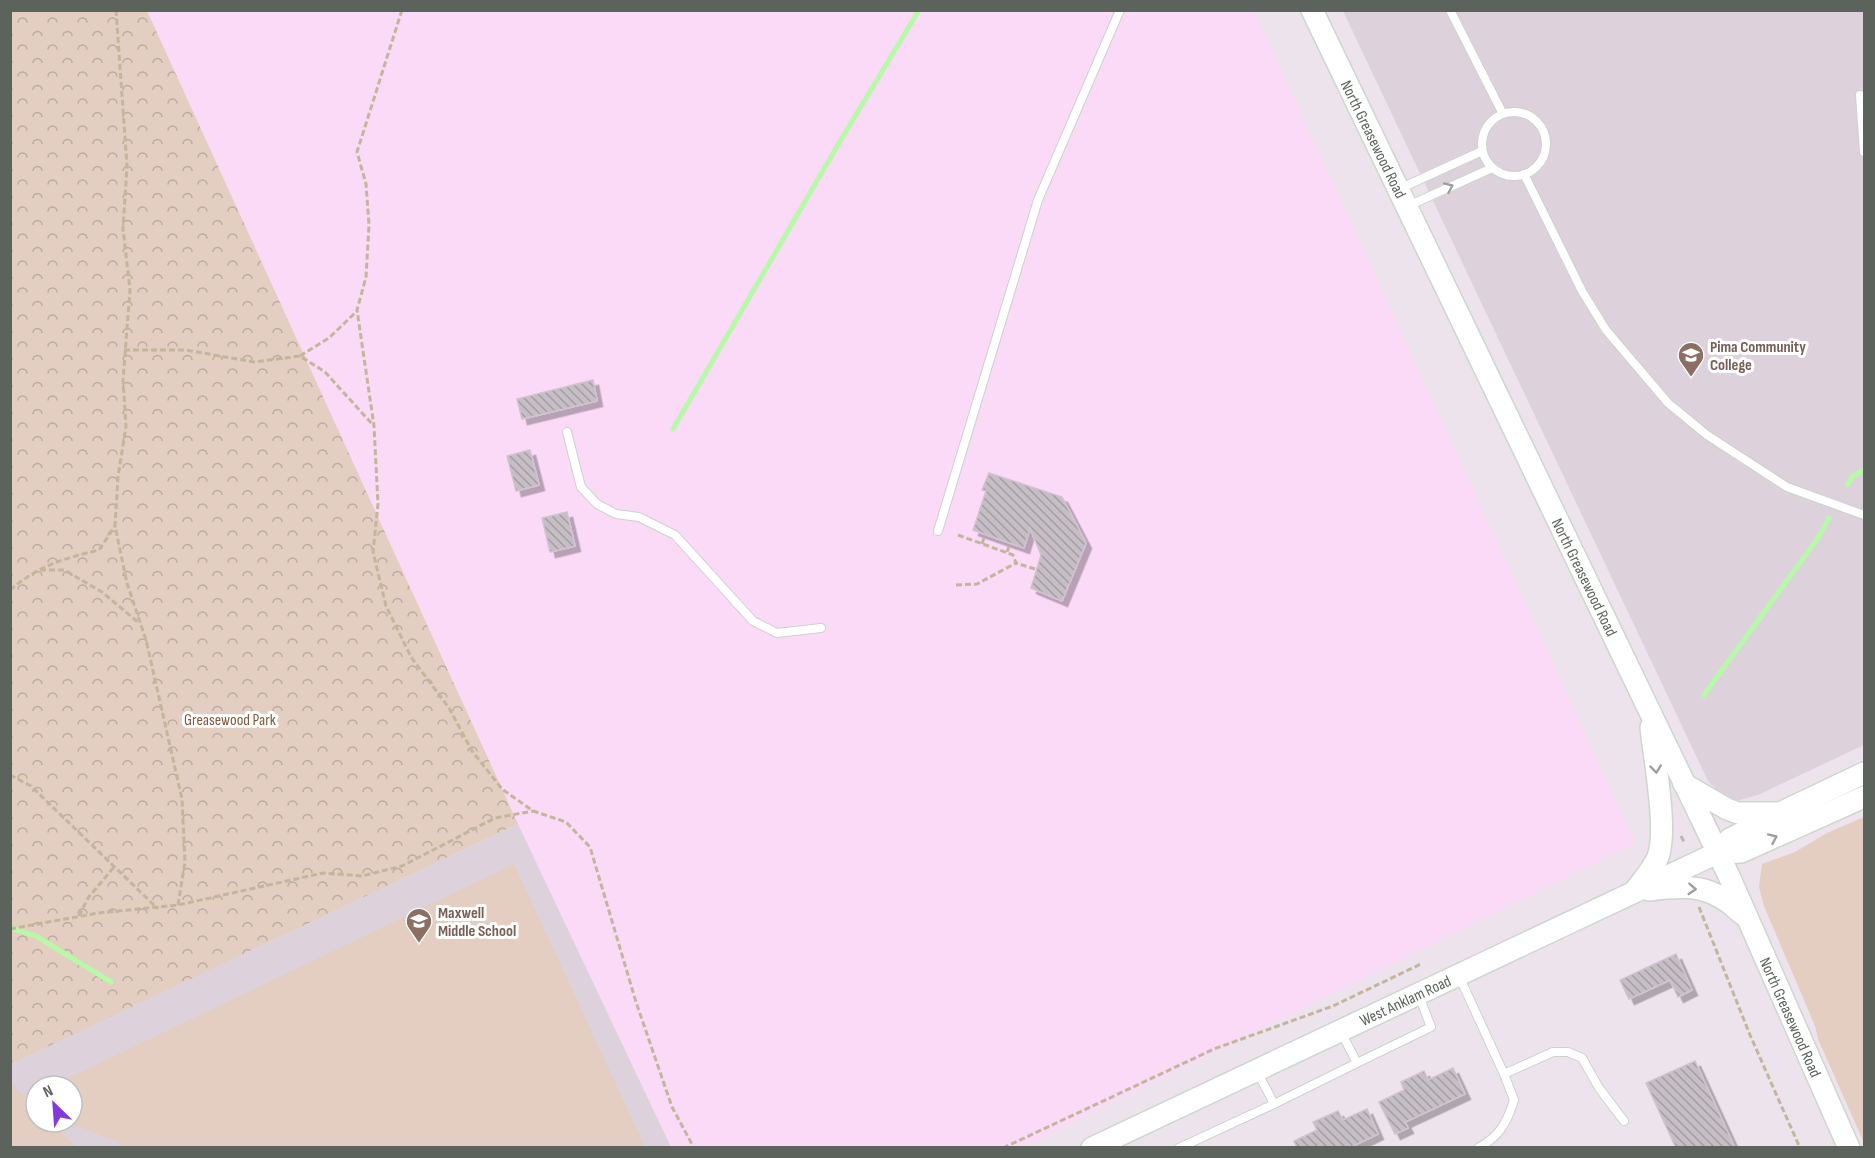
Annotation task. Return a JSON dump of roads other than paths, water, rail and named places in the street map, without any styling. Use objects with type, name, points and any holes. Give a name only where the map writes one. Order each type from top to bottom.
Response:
[{"type":"main road","name":"North Greasewood Road","points":[[1312,10],[1718,853],[1849,1148]]},
{"type":"main road","points":[[1634,892],[1657,858],[1662,839],[1649,711]]},
{"type":"main road","name":"West Anklam Road","points":[[1718,853],[1730,839],[1864,773]]},
{"type":"main road","points":[[1684,784],[1737,813],[1780,813]]},
{"type":"main road","name":"West Anklam Road","points":[[1092,1148],[1718,853],[1741,852],[1864,797]]},
{"type":"main road","points":[[1634,892],[1673,887],[1706,890],[1726,898],[1748,920]]},
{"type":"lane","points":[[938,531],[1038,200],[1120,10]]},
{"type":"lane","points":[[1450,10],[1503,114]]},
{"type":"lane","points":[[1860,95],[1864,152]]},
{"type":"lane","points":[[1523,113],[1539,124],[1544,133],[1545,153],[1533,169],[1524,174],[1508,175],[1492,168],[1482,151],[1481,142],[1488,125],[1503,114],[1523,113]]},
{"type":"lane","points":[[1402,198],[1482,151]]},
{"type":"lane","points":[[1402,198],[1492,168]]},
{"type":"lane","points":[[1524,174],[1582,291],[1606,330],[1668,403],[1707,435],[1788,487],[1864,515]]},
{"type":"lane","points":[[567,432],[581,486],[597,504],[616,514],[639,517],[675,535],[753,621],[777,633],[821,628]]},
{"type":"lane","points":[[1459,975],[1514,1101],[1502,1128],[1491,1141],[1478,1148]]},
{"type":"lane","points":[[1179,1148],[1431,1027],[1418,994]]},
{"type":"lane","points":[[1341,1030],[1357,1063]]},
{"type":"lane","points":[[1504,1074],[1553,1052],[1568,1053],[1582,1058],[1599,1088],[1624,1120]]},
{"type":"lane","points":[[1256,1070],[1274,1104]]},
{"type":"waterway","points":[[673,429],[919,10]]},
{"type":"waterway","points":[[1847,485],[1853,476],[1864,470]]},
{"type":"waterway","points":[[1704,695],[1818,538],[1829,518]]},
{"type":"waterway","points":[[10,928],[36,936],[111,982]]},
{"type":"place","name":"Pima Community College","points":[[1691,378]]},
{"type":"place","name":"Maxwell Middle School","points":[[419,944]]},
{"type":"park label","name":"Greasewood Park","points":[[230,719]]}]
